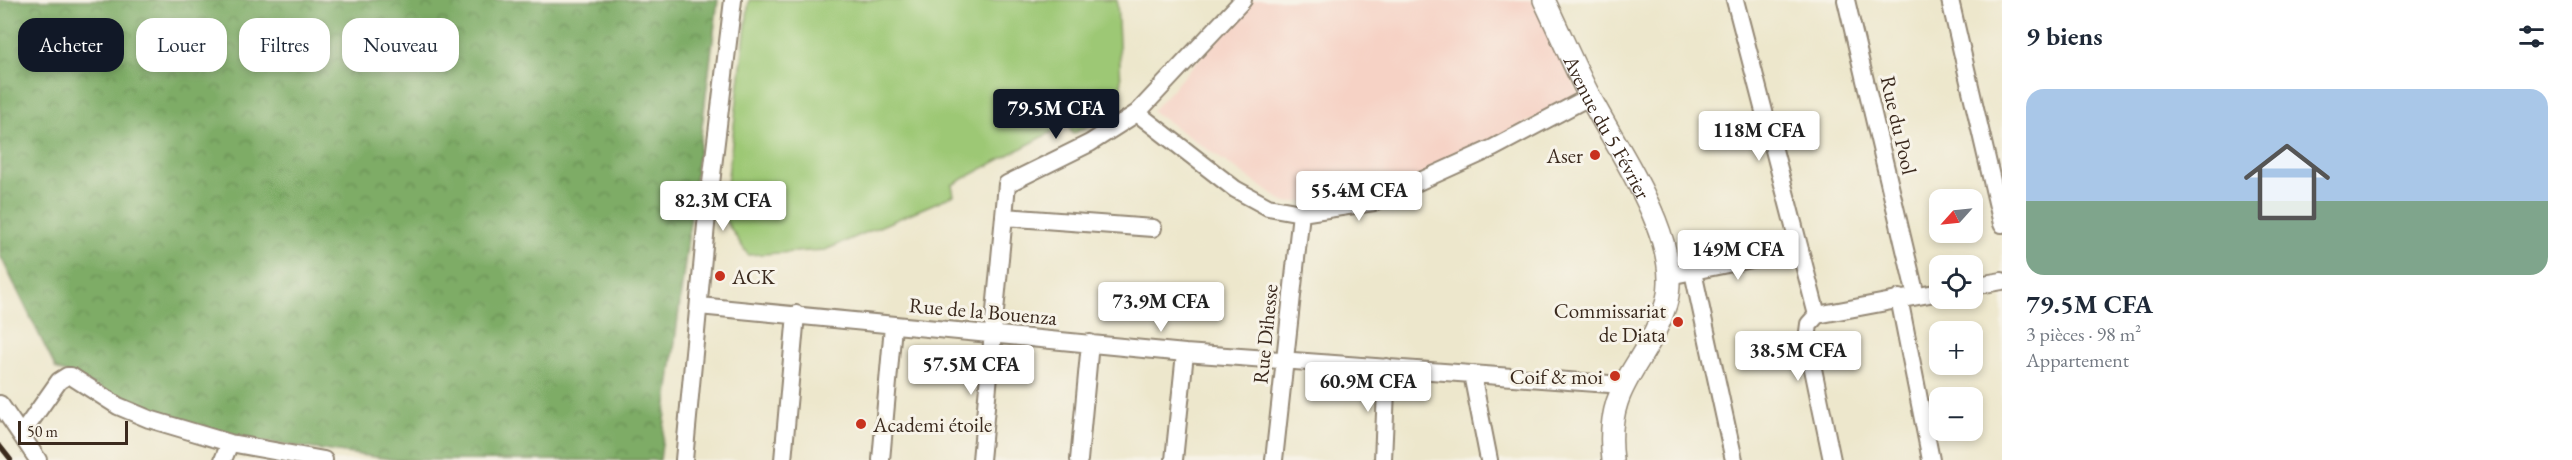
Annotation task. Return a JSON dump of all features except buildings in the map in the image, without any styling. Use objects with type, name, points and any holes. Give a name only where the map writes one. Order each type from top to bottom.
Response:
[{"type":"street","points":[[684,460],[706,225],[733,0]]},
{"type":"street","points":[[981,460],[1007,184],[1090,143],[1137,113],[1243,0]]},
{"type":"street","name":"Avenue du 5 Février","points":[[1544,0],[1590,97],[1656,220],[1666,252],[1670,276],[1666,303],[1655,329],[1623,385],[1614,410],[1610,435],[1613,460]]},
{"type":"street","points":[[1735,0],[1817,315]]},
{"type":"street","name":"Rue du Pool","points":[[1846,0],[1907,297],[1931,460]]},
{"type":"street","points":[[1950,0],[2002,224]]},
{"type":"street","points":[[1137,113],[1235,189],[1268,207],[1301,213],[1374,202],[1493,148],[1590,97]]},
{"type":"street","name":"Rue Dihesse","points":[[1274,460],[1301,213]]},
{"type":"street","points":[[1004,217],[1153,228]]},
{"type":"street","points":[[1670,276],[1800,249]]},
{"type":"street","points":[[1693,272],[1734,460]]},
{"type":"street","points":[[1983,284],[2002,281]]},
{"type":"street","points":[[1832,460],[1807,340],[1809,324],[1817,315],[1929,294]]},
{"type":"street","name":"Rue de la Bouenza","points":[[699,306],[1185,353],[1623,385]]},
{"type":"street","points":[[783,460],[796,314]]},
{"type":"street","points":[[881,460],[893,326]]},
{"type":"street","points":[[1079,460],[1090,343]]},
{"type":"street","points":[[1174,460],[1185,353]]},
{"type":"street","points":[[1383,460],[1387,367]]},
{"type":"street","points":[[1472,374],[1489,460]]},
{"type":"street","points":[[21,435],[60,381],[67,376],[118,406],[149,419],[230,443],[324,460]]},
{"type":"street","points":[[0,404],[38,460]]},
{"type":"street","points":[[223,460],[230,443]]},
{"type":"shaded area","points":[[1253,0],[1532,0],[1580,96],[1402,185],[1365,196],[1285,203],[1152,111]]},
{"type":"green space","points":[[0,0],[718,0],[660,460],[397,460],[204,434],[56,369],[0,255]]},
{"type":"green space","points":[[749,0],[1117,0],[1122,106],[1073,134],[1067,124],[952,185],[954,195],[825,250],[748,255],[723,217]]},
{"type":"railway","points":[[0,446],[11,460]]},
{"type":"place","name":"Aser","points":[[1595,155]]},
{"type":"place","name":"ACK","points":[[720,276]]},
{"type":"place","name":"Commissariat de Diata","points":[[1678,322]]},
{"type":"place","name":"Coif & moi","points":[[1615,376]]},
{"type":"place","name":"Academi étoile","points":[[861,424]]}]
